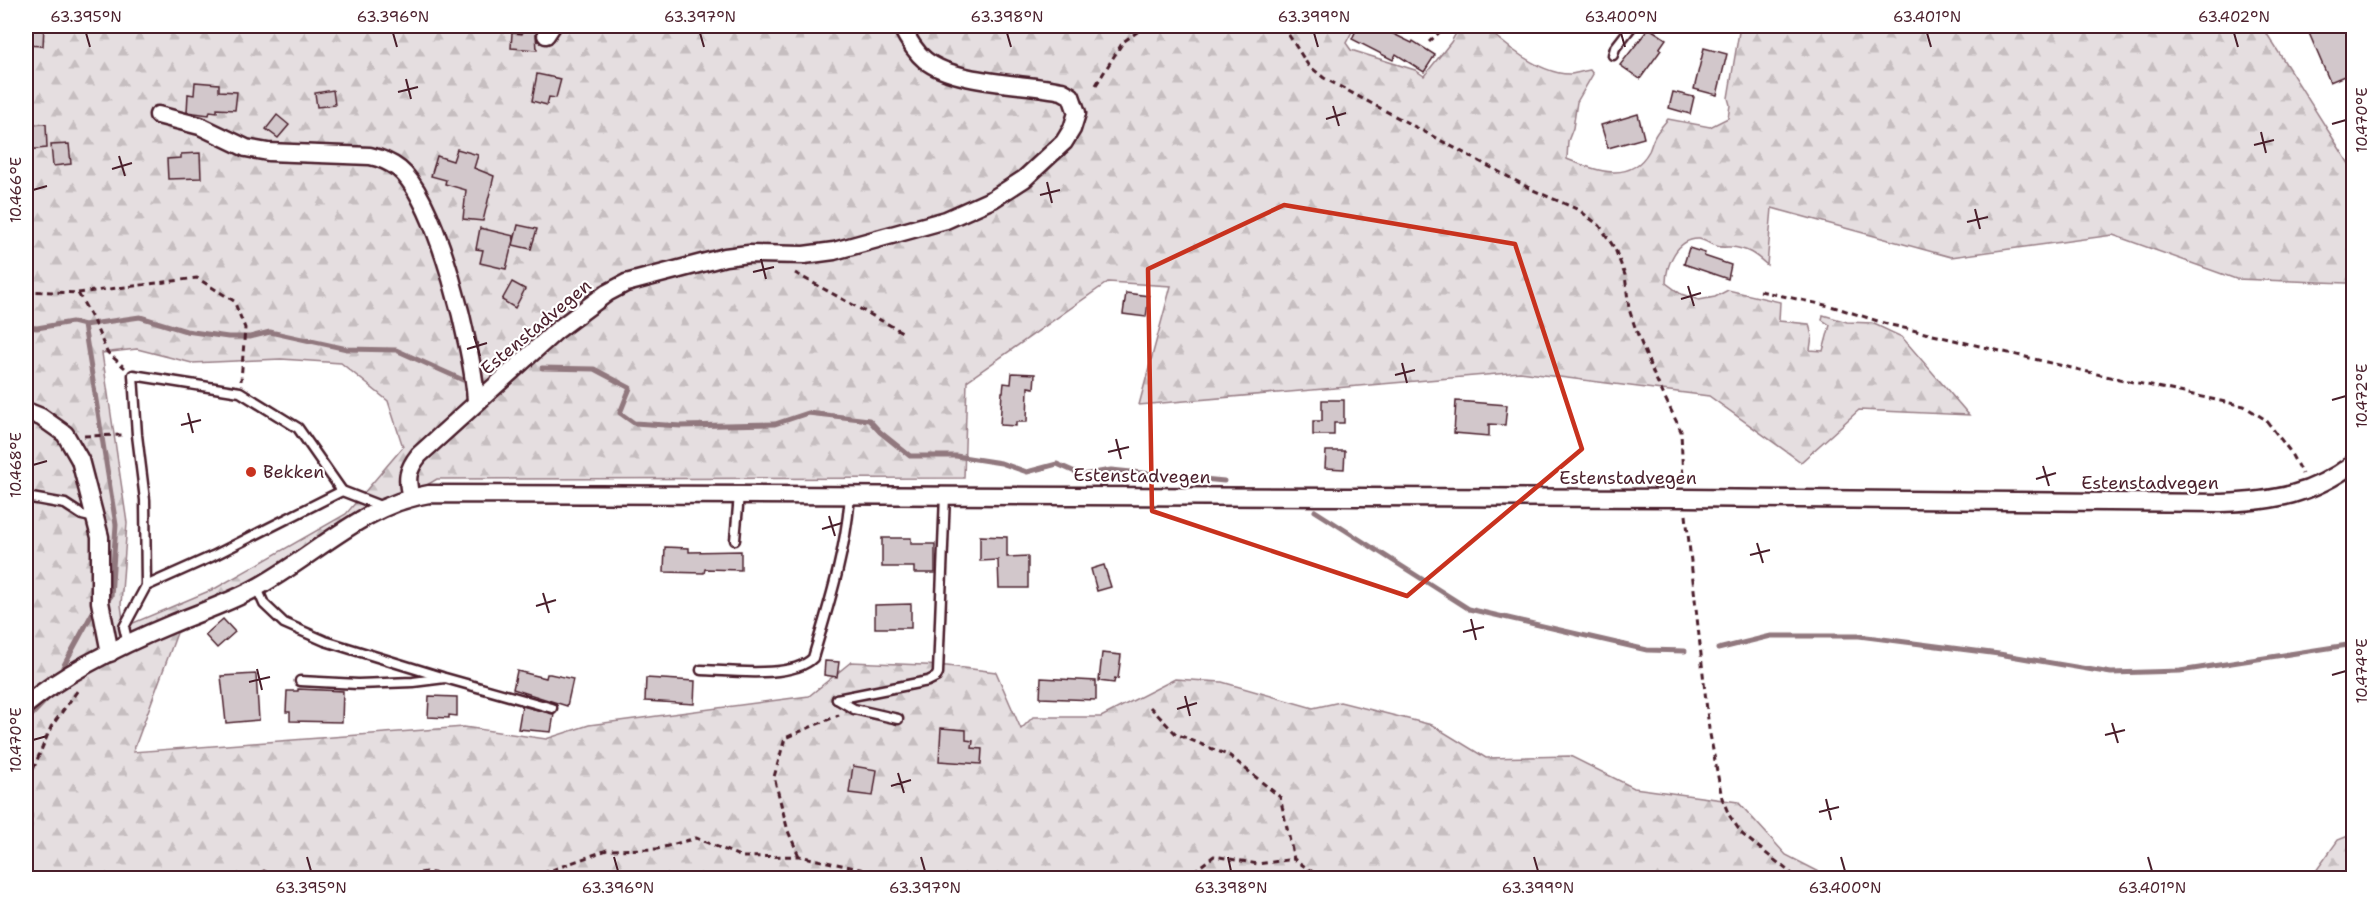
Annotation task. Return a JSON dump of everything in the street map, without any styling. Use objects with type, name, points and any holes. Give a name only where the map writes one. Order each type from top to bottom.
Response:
[{"type":"street","name":"Estenstadvegen","points":[[411,497],[407,478],[411,464],[476,402],[583,309],[607,292],[626,283],[725,257],[834,251],[946,220],[975,208],[1024,179],[1064,142],[1072,129],[1077,113],[1071,96],[1046,87],[1026,86],[942,70],[926,61],[914,49],[900,26]]},
{"type":"street","name":"Estenstadvegen","points":[[158,115],[200,126],[257,150],[286,154],[370,156],[382,159],[400,170],[414,188],[426,211],[444,260],[469,350],[475,378],[476,402]]},
{"type":"street","points":[[26,411],[54,425],[66,434],[80,460],[96,518],[101,551],[100,602],[110,653]]},
{"type":"street","name":"Estenstadvegen","points":[[26,705],[43,691],[110,653],[257,588],[383,507],[411,497],[460,493],[1684,498],[2222,503],[2259,502],[2284,498],[2324,483],[2354,463]]},
{"type":"lane","points":[[1613,55],[1615,48],[1632,26]]},
{"type":"lane","points":[[128,644],[124,627],[146,586],[145,500],[136,435],[133,375],[240,392],[298,428],[342,491],[383,507]]},
{"type":"lane","points":[[146,586],[213,556],[342,491]]},
{"type":"lane","points":[[735,540],[739,494]]},
{"type":"lane","points":[[701,670],[742,672],[793,669],[805,665],[813,658],[836,580],[849,516],[850,495]]},
{"type":"lane","points":[[898,719],[854,709],[837,699],[928,681],[936,677],[938,673],[941,536],[945,495]]},
{"type":"lane","points":[[26,497],[65,504],[82,515],[96,518]]},
{"type":"lane","points":[[257,588],[264,604],[284,623],[325,641],[398,665],[552,708]]},
{"type":"lane","points":[[300,681],[358,684],[445,678]]},
{"type":"path","points":[[1096,85],[1123,42],[1146,26]]},
{"type":"path","points":[[1283,26],[1308,65],[1324,78],[1533,190],[1579,210],[1600,226],[1618,257],[1625,275],[1629,309],[1654,375],[1681,431],[1684,498],[1709,729],[1722,798],[1729,815],[1742,834],[1797,879]]},
{"type":"path","points":[[1430,42],[1446,26]]},
{"type":"path","points":[[787,254],[795,273],[904,333]]},
{"type":"path","points":[[26,291],[78,293],[197,278],[234,301],[245,328],[240,392]]},
{"type":"path","points":[[1760,291],[1834,307],[1887,324],[2101,375],[2244,406],[2266,420],[2276,432],[2289,450],[2310,489]]},
{"type":"path","points":[[78,293],[107,352],[133,375]]},
{"type":"path","points":[[94,436],[136,435]]},
{"type":"path","points":[[26,861],[31,823],[31,807],[26,786],[42,744],[51,727],[78,691],[86,666]]},
{"type":"path","points":[[1150,707],[1176,734],[1230,756],[1280,797],[1294,859],[1321,879]]},
{"type":"path","points":[[799,856],[788,831],[774,777],[785,738],[854,709]]},
{"type":"path","points":[[522,879],[607,850],[657,849],[696,838],[742,857],[799,856],[872,870],[902,879]]},
{"type":"path","points":[[1185,879],[1214,856],[1258,864],[1294,859]]},
{"type":"path","points":[[860,879],[872,870]]},
{"type":"path","points":[[252,879],[264,871],[279,879]]},
{"type":"path","points":[[389,879],[426,872],[467,879]]},
{"type":"highlighted area","points":[[1284,205],[1515,244],[1582,449],[1407,596],[1152,511],[1148,269]]},
{"type":"green space","points":[[26,26],[1355,26],[1346,43],[1351,50],[1415,70],[1424,76],[1451,42],[1460,26],[1486,26],[1514,51],[1536,65],[1560,73],[1571,74],[1590,70],[1593,74],[1577,102],[1573,128],[1568,141],[1567,159],[1611,172],[1632,168],[1641,162],[1657,133],[1668,119],[1710,127],[1728,118],[1730,105],[1728,98],[1740,26],[2262,26],[2353,170],[2353,286],[2347,283],[2236,279],[2113,235],[1951,257],[1772,208],[1767,265],[1746,250],[1718,247],[1699,239],[1685,243],[1674,254],[1668,268],[1666,283],[1681,294],[1699,300],[1715,297],[1728,290],[1780,302],[1779,321],[1809,324],[1812,336],[1810,350],[1823,351],[1830,325],[1822,320],[1823,315],[1847,322],[1872,323],[1902,337],[1969,415],[1859,410],[1801,462],[1709,396],[1520,372],[1139,405],[1171,286],[1108,282],[967,381],[964,478],[437,479],[177,633],[133,752],[464,727],[546,739],[589,725],[809,696],[851,662],[947,666],[996,672],[1021,729],[1033,717],[1101,717],[1175,679],[1222,682],[1313,708],[1340,702],[1432,725],[1486,758],[1570,756],[1634,788],[1738,802],[1786,855],[1831,878],[26,878]],"holes":[[[137,349],[192,363],[281,359],[341,363],[388,401],[403,447],[346,514],[216,588],[124,627],[121,605],[127,523],[102,353]]]},
{"type":"green space","points":[[2353,834],[2353,878],[2311,878],[2338,840]]},
{"type":"building","points":[[26,26],[44,26],[43,46],[26,45]]},
{"type":"building","points":[[1358,26],[1373,31],[1377,26],[1412,43],[1413,41],[1435,55],[1424,72],[1396,54],[1393,60],[1352,39]]},
{"type":"building","points":[[2306,26],[2354,26],[2354,72],[2330,82]]},
{"type":"building","points":[[523,27],[538,28],[537,50],[511,48],[512,33],[522,34]]},
{"type":"building","points":[[1649,28],[1666,39],[1659,49],[1661,50],[1640,79],[1620,65]]},
{"type":"building","points":[[1704,48],[1727,54],[1717,95],[1694,89]]},
{"type":"building","points":[[537,74],[561,79],[556,98],[549,97],[547,105],[532,101]]},
{"type":"building","points":[[195,82],[219,84],[219,91],[237,92],[235,110],[217,109],[217,112],[210,111],[209,115],[187,112],[188,94],[194,95]]},
{"type":"building","points":[[333,90],[335,105],[317,107],[315,93]]},
{"type":"building","points":[[1673,92],[1694,97],[1690,114],[1669,108]]},
{"type":"building","points":[[1638,114],[1644,138],[1608,148],[1601,125]]},
{"type":"building","points":[[277,115],[289,125],[278,138],[266,129]]},
{"type":"building","points":[[46,124],[47,148],[26,150],[26,125]]},
{"type":"building","points":[[69,144],[71,164],[53,166],[51,145]]},
{"type":"building","points":[[457,149],[478,155],[474,168],[494,176],[483,221],[463,219],[466,190],[445,184],[446,180],[431,176],[437,156],[453,161]]},
{"type":"building","points":[[200,153],[201,178],[168,179],[167,159],[181,158],[181,154]]},
{"type":"building","points":[[518,225],[537,229],[531,249],[513,245]]},
{"type":"building","points":[[480,228],[514,236],[506,269],[480,263],[483,250],[476,249]]},
{"type":"building","points":[[1689,248],[1731,265],[1728,279],[1684,264]]},
{"type":"building","points":[[512,282],[525,289],[515,308],[502,300]]},
{"type":"building","points":[[1126,293],[1149,296],[1146,317],[1123,314]]},
{"type":"building","points":[[1012,373],[1035,374],[1034,388],[1028,387],[1027,422],[1016,422],[1016,426],[1000,425],[1004,383],[1011,384]]},
{"type":"building","points":[[1322,400],[1344,400],[1344,423],[1334,423],[1334,435],[1313,435],[1313,421],[1322,421]]},
{"type":"building","points":[[1456,401],[1507,405],[1505,425],[1489,424],[1489,436],[1454,433]]},
{"type":"building","points":[[1326,451],[1345,451],[1344,469],[1325,468]]},
{"type":"building","points":[[980,536],[1007,537],[1007,557],[1028,556],[1028,588],[999,588],[998,560],[980,561]]},
{"type":"building","points":[[882,538],[911,538],[911,544],[935,544],[935,573],[914,573],[914,567],[882,567]]},
{"type":"building","points":[[665,547],[689,548],[689,552],[741,551],[741,570],[705,569],[704,573],[664,572]]},
{"type":"building","points":[[1104,565],[1111,587],[1097,591],[1091,569]]},
{"type":"building","points":[[911,604],[911,628],[875,628],[875,605]]},
{"type":"building","points":[[223,619],[235,632],[217,648],[205,635]]},
{"type":"building","points":[[1102,653],[1121,655],[1118,679],[1115,678],[1114,683],[1099,681]]},
{"type":"building","points":[[825,661],[839,662],[837,677],[824,675]]},
{"type":"building","points":[[517,671],[546,678],[547,674],[550,674],[573,679],[567,706],[513,689]]},
{"type":"building","points":[[256,674],[259,720],[226,723],[221,676]]},
{"type":"building","points":[[646,678],[695,681],[694,704],[645,701]]},
{"type":"building","points":[[1041,678],[1096,681],[1096,700],[1040,698]]},
{"type":"building","points":[[298,689],[343,691],[342,722],[290,721],[290,712],[286,712],[287,691],[298,691]]},
{"type":"building","points":[[429,696],[457,697],[457,716],[428,717]]},
{"type":"building","points":[[522,706],[554,714],[551,732],[518,729]]},
{"type":"building","points":[[941,728],[966,730],[966,740],[973,741],[972,748],[982,749],[981,764],[939,761]]},
{"type":"building","points":[[853,766],[877,770],[873,796],[849,793]]},
{"type":"waterway","points":[[26,327],[37,328],[72,322],[84,325],[140,317],[186,331],[228,337],[250,337],[270,332],[347,349],[396,350],[463,380]]},
{"type":"waterway","points":[[84,325],[116,525],[111,596],[107,601]]},
{"type":"waterway","points":[[542,368],[594,369],[630,388],[620,413],[634,423],[681,426],[775,424],[808,413],[869,420],[910,456],[956,456],[1001,463],[1027,472],[1057,464],[1082,475],[1111,470],[1224,481]]},
{"type":"waterway","points":[[1315,511],[1469,609],[1647,650],[1685,651]]},
{"type":"waterway","points":[[63,667],[93,612]]},
{"type":"waterway","points":[[1718,649],[1771,636],[1859,636],[1999,654],[2111,673],[2180,671],[2354,644]]},
{"type":"waterway","points":[[26,721],[49,697]]},
{"type":"waterway","points":[[26,801],[26,822]]},
{"type":"place","name":"Bekken","points":[[251,472]]}]
